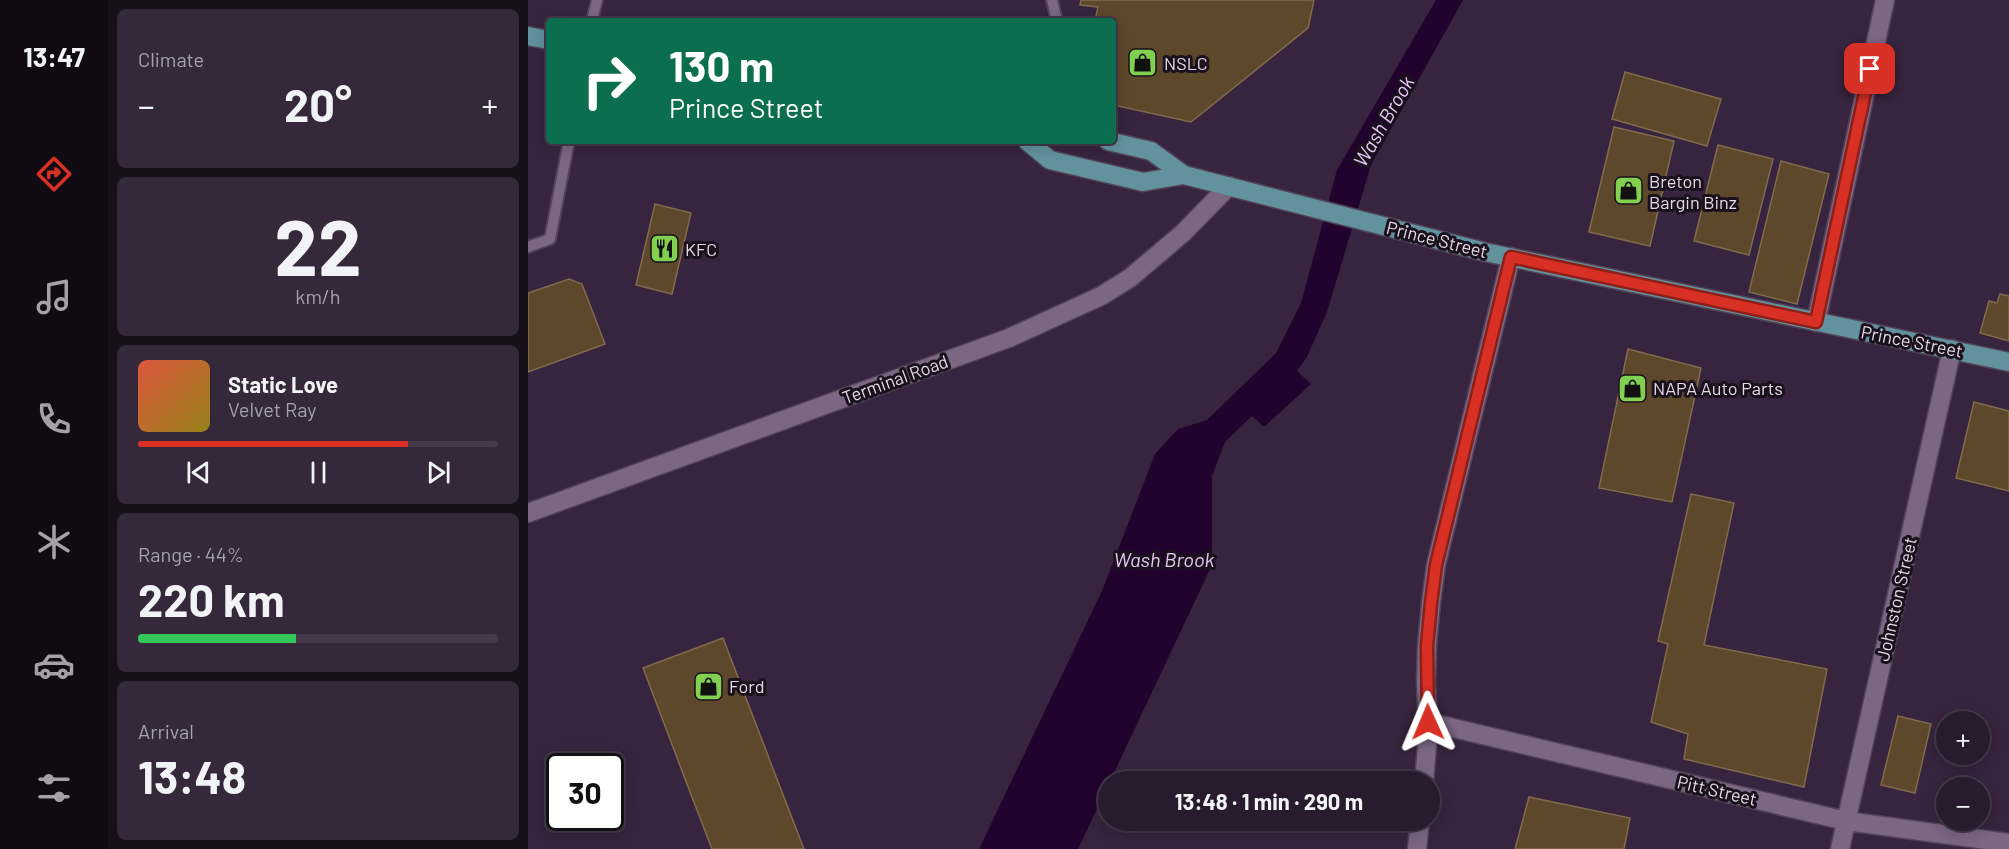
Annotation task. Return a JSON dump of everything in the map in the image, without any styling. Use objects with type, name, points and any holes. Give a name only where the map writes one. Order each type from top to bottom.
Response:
[{"type":"main road","points":[[528,36],[546,39]]},
{"type":"main road","name":"Prince Street","points":[[1116,143],[1151,151],[1184,175],[1367,223],[1511,257],[2009,362]]},
{"type":"main road","name":"Prince Street","points":[[1031,144],[1050,160],[1143,182],[1184,175]]},
{"type":"street","points":[[1816,322],[1885,0]]},
{"type":"street","name":"Terminal Road","points":[[528,513],[1009,338],[1101,296],[1130,278],[1169,245],[1229,186]]},
{"type":"street","points":[[1425,771],[1428,734],[1427,646],[1436,565],[1511,257]]},
{"type":"street","name":"Johnston Street","points":[[1840,849],[1953,349]]},
{"type":"street","name":"Pitt Street","points":[[1428,722],[1846,820],[2009,843]]},
{"type":"street","points":[[1417,849],[1419,831]]},
{"type":"lane","points":[[593,18],[597,0]]},
{"type":"lane","points":[[1052,0],[1056,18]]},
{"type":"lane","points":[[528,247],[550,239],[568,144]]},
{"type":"water","name":"Wash Brook","points":[[1436,0],[1463,0],[1371,165],[1327,312],[1307,357],[1297,371],[1311,384],[1264,427],[1252,416],[1225,442],[1212,476],[1212,565],[1115,771],[1098,771],[1098,807],[1078,849],[979,849],[1102,591],[1155,454],[1178,429],[1207,420],[1276,353],[1301,303],[1337,170]]},
{"type":"building","points":[[1081,0],[1314,0],[1308,28],[1191,122],[1116,106],[1116,18],[1096,18],[1098,7],[1080,5]]},
{"type":"building","points":[[1625,72],[1721,99],[1707,146],[1612,119]]},
{"type":"building","points":[[1614,127],[1674,141],[1650,246],[1589,232]]},
{"type":"building","points":[[1718,145],[1773,159],[1749,255],[1694,241]]},
{"type":"building","points":[[1781,161],[1829,174],[1797,304],[1749,292]]},
{"type":"building","name":"KFC","points":[[655,204],[691,213],[672,294],[636,285]]},
{"type":"building","points":[[569,279],[582,284],[605,344],[528,372],[528,293]]},
{"type":"building","points":[[2000,294],[2009,296],[2009,341],[1980,333],[1989,301],[1997,303]]},
{"type":"building","points":[[1628,349],[1701,368],[1672,502],[1599,488]]},
{"type":"building","points":[[1974,402],[2009,411],[2009,491],[1956,478]]},
{"type":"building","points":[[1691,494],[1734,503],[1704,645],[1827,669],[1804,787],[1684,759],[1688,734],[1651,722],[1668,644],[1658,641]]},
{"type":"building","points":[[723,638],[804,849],[712,849],[690,792],[643,668]]},
{"type":"building","points":[[1898,716],[1931,724],[1915,793],[1881,785]]},
{"type":"building","points":[[1529,797],[1630,818],[1624,849],[1515,849]]},
{"type":"place","name":"NSLC","points":[[1143,63]]},
{"type":"place","name":"Breton Bargin Binz","points":[[1628,191]]},
{"type":"place","name":"KFC","points":[[664,249]]},
{"type":"place","name":"NAPA Auto Parts","points":[[1632,388]]},
{"type":"place","name":"Ford","points":[[708,686]]},
{"type":"route","points":[[1428,722],[1427,646],[1436,565],[1511,257],[1816,322],[1870,69]]}]
